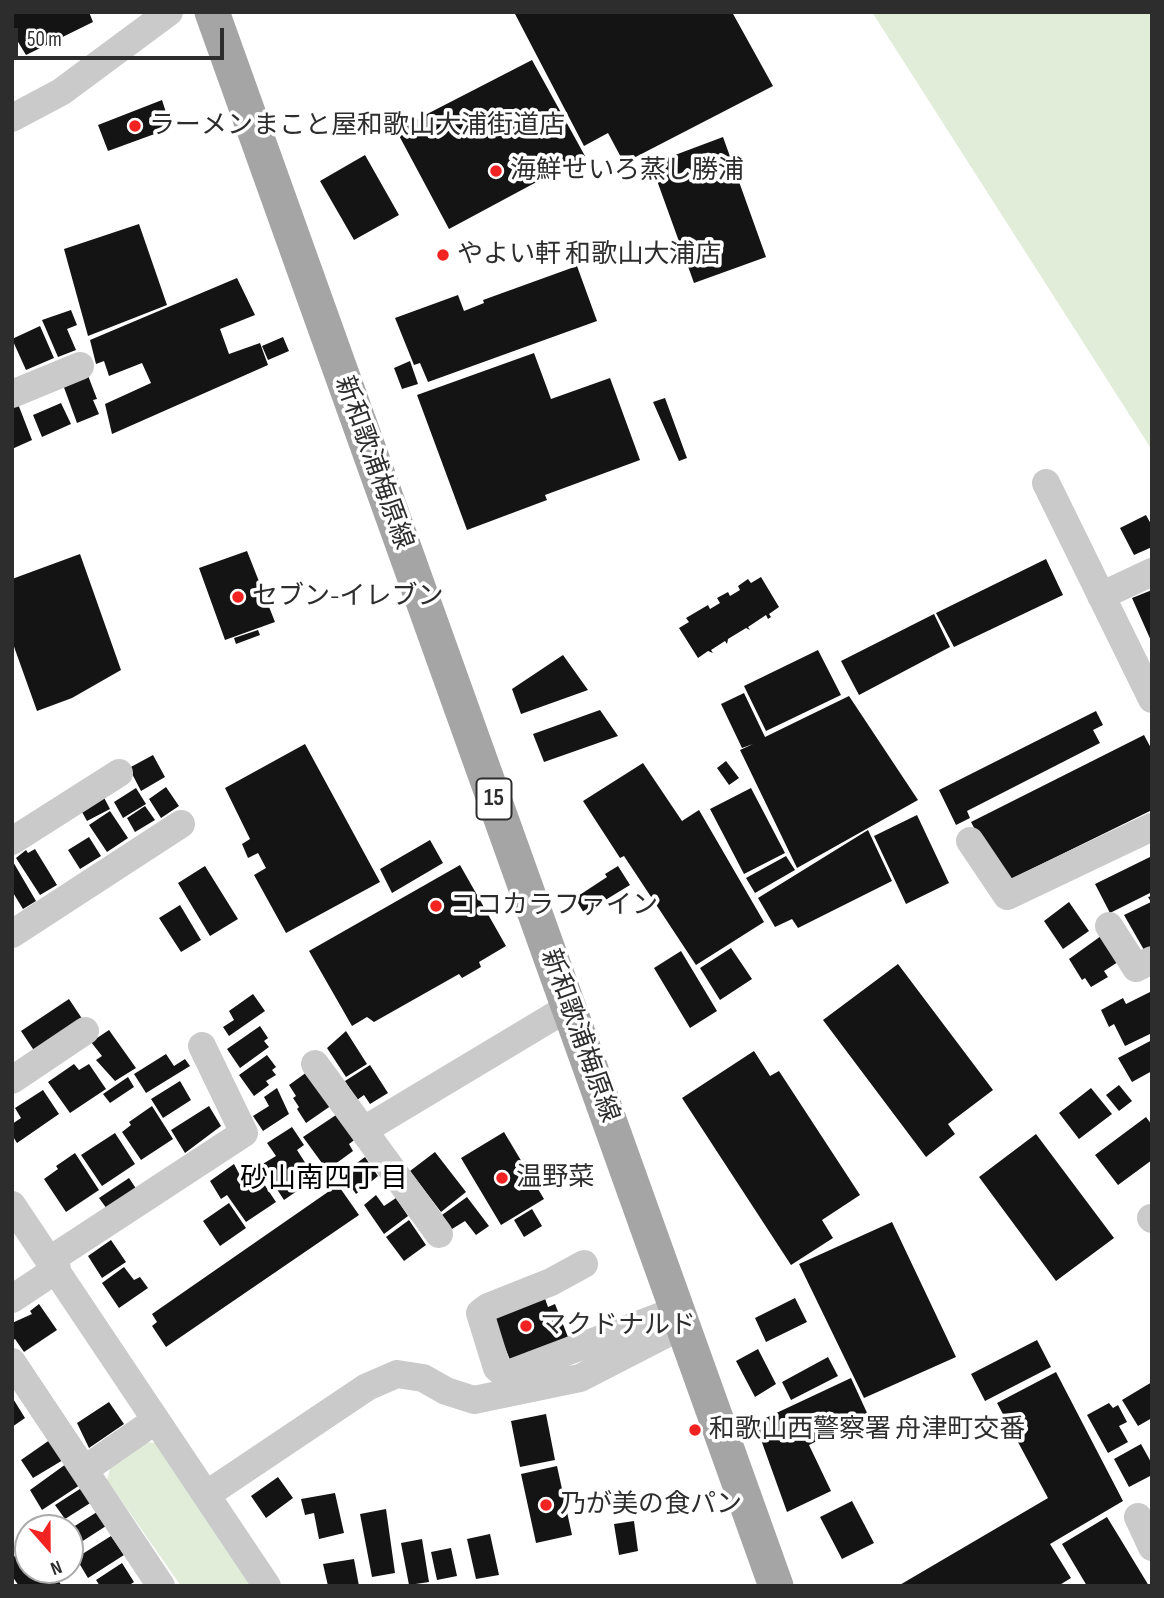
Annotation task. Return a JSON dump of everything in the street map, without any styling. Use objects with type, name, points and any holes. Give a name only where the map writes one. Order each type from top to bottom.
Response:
[{"type":"main road","name":"新和歌浦梅原線","points":[[212,12],[776,1586]]},
{"type":"street","points":[[12,118],[61,92],[169,12]]},
{"type":"street","points":[[12,394],[80,366]]},
{"type":"street","points":[[1046,483],[1152,699]]},
{"type":"street","points":[[1101,596],[1152,572]]},
{"type":"street","points":[[12,841],[119,773]]},
{"type":"street","points":[[12,934],[181,824]]},
{"type":"street","points":[[970,841],[1007,896],[1152,827]]},
{"type":"street","points":[[1109,926],[1136,968],[1152,960]]},
{"type":"street","points":[[364,1130],[569,1007]]},
{"type":"street","points":[[12,1080],[85,1031]]},
{"type":"street","points":[[12,1299],[53,1264],[244,1133],[202,1046]]},
{"type":"street","points":[[316,1064],[439,1234]]},
{"type":"street","points":[[12,1205],[267,1586]]},
{"type":"street","points":[[584,1264],[551,1282],[488,1307],[481,1313],[497,1368],[502,1373],[508,1374],[680,1318]]},
{"type":"street","points":[[206,1495],[367,1387],[397,1374],[423,1378],[446,1391],[474,1400],[580,1378],[680,1318]]},
{"type":"street","points":[[12,1362],[161,1586]]},
{"type":"street","points":[[84,1470],[156,1420]]},
{"type":"street","points":[[1138,1517],[1152,1547]]},
{"type":"green space","points":[[872,12],[1152,12],[1152,450]]},
{"type":"green space","points":[[147,1442],[158,1443],[253,1586],[181,1586],[107,1480],[111,1465]]},
{"type":"building","points":[[17,12],[89,12],[93,22],[26,55],[12,32],[12,15]]},
{"type":"building","points":[[514,12],[732,12],[773,86],[624,163],[608,133],[584,146]]},
{"type":"building","points":[[532,60],[585,156],[449,229],[396,130]]},
{"type":"building","name":"ラーメンまこと屋和歌山大浦街道店","points":[[162,100],[171,128],[108,151],[98,125]]},
{"type":"building","points":[[723,137],[766,257],[694,283],[651,164]]},
{"type":"building","points":[[365,155],[399,215],[354,240],[320,181]]},
{"type":"building","points":[[139,224],[167,305],[88,336],[64,249]]},
{"type":"building","points":[[577,266],[597,321],[428,382],[420,363],[414,365],[395,318],[458,295],[464,311],[484,303],[483,300]]},
{"type":"building","points":[[237,278],[255,315],[220,329],[229,354],[260,343],[268,365],[112,434],[105,404],[151,383],[142,363],[109,376],[104,361],[96,364],[90,340]]},
{"type":"building","points":[[71,310],[77,325],[67,329],[76,350],[58,357],[42,320]]},
{"type":"building","points":[[40,326],[54,358],[26,370],[12,339]]},
{"type":"building","points":[[283,337],[289,351],[268,360],[262,346]]},
{"type":"building","points":[[534,353],[551,399],[610,378],[640,460],[545,495],[547,500],[467,530],[417,395]]},
{"type":"building","points":[[410,361],[418,384],[402,389],[394,368]]},
{"type":"building","points":[[87,373],[97,399],[93,400],[99,414],[77,423],[62,382]]},
{"type":"building","points":[[665,398],[687,458],[679,461],[653,402]]},
{"type":"building","points":[[61,403],[71,424],[42,437],[33,415]]},
{"type":"building","points":[[18,404],[32,440],[12,449],[12,407]]},
{"type":"building","points":[[1146,515],[1152,526],[1152,547],[1134,555],[1120,528]]},
{"type":"building","name":"セブン-イレブン","points":[[247,551],[275,622],[225,640],[199,568]]},
{"type":"building","points":[[80,554],[121,670],[72,698],[37,711],[12,641],[12,579]]},
{"type":"building","points":[[1046,559],[1063,595],[954,647],[936,613]]},
{"type":"building","points":[[761,577],[779,607],[769,614],[771,617],[768,619],[766,615],[748,627],[750,630],[746,628],[728,639],[727,644],[725,641],[711,650],[713,653],[708,651],[698,658],[679,628],[689,622],[686,618],[708,605],[710,609],[720,603],[717,598],[728,592],[730,596],[740,590],[738,586],[748,579],[751,583]]},
{"type":"building","points":[[1152,590],[1152,643],[1132,598]]},
{"type":"building","points":[[934,614],[950,647],[859,695],[841,661]]},
{"type":"building","points":[[258,630],[260,635],[236,644],[234,638]]},
{"type":"building","points":[[818,650],[841,695],[766,731],[744,686]]},
{"type":"building","points":[[563,655],[588,690],[521,714],[512,689]]},
{"type":"building","points":[[744,693],[765,737],[849,696],[918,800],[797,868],[740,750],[753,744],[742,748],[721,704]]},
{"type":"building","points":[[600,710],[618,736],[544,762],[533,734]]},
{"type":"building","points":[[1096,711],[1103,725],[1093,730],[1100,743],[967,811],[970,818],[956,825],[939,790]]},
{"type":"building","points":[[1144,735],[1152,750],[1152,810],[1003,883],[971,822]]},
{"type":"building","points":[[305,744],[380,882],[286,933],[254,875],[266,868],[258,853],[248,858],[242,844],[250,839],[225,788]]},
{"type":"building","points":[[153,755],[165,777],[141,791],[129,768]]},
{"type":"building","points":[[726,761],[739,778],[729,785],[717,768]]},
{"type":"building","points":[[643,763],[682,821],[699,810],[764,922],[696,965],[624,856],[620,858],[583,801]]},
{"type":"building","points":[[166,787],[179,806],[161,818],[149,799]]},
{"type":"building","points":[[136,788],[146,804],[123,818],[114,802]]},
{"type":"building","points":[[751,788],[785,853],[744,874],[710,809]]},
{"type":"building","points":[[100,790],[110,809],[87,821],[77,803]]},
{"type":"building","points":[[145,806],[155,820],[135,832],[127,818]]},
{"type":"building","points":[[110,811],[128,838],[107,852],[89,825]]},
{"type":"building","points":[[917,815],[949,883],[906,904],[874,836]]},
{"type":"building","points":[[868,830],[892,881],[798,928],[792,919],[775,927],[758,898]]},
{"type":"building","points":[[89,837],[101,856],[80,869],[68,850]]},
{"type":"building","points":[[430,840],[443,863],[392,893],[380,869]]},
{"type":"building","points":[[35,849],[57,885],[40,895],[16,858],[26,850],[28,853]]},
{"type":"building","points":[[786,856],[795,870],[755,893],[746,878]]},
{"type":"building","points":[[1152,856],[1152,892],[1110,913],[1095,884]]},
{"type":"building","points":[[12,860],[36,901],[23,909],[12,891]]},
{"type":"building","name":"ココカラファイン","points":[[460,865],[506,946],[479,962],[481,967],[462,978],[459,974],[374,1022],[367,1017],[352,1026],[309,951]]},
{"type":"building","points":[[205,866],[238,919],[210,936],[178,883]]},
{"type":"building","points":[[618,866],[630,885],[584,913],[575,898],[607,877],[605,874]]},
{"type":"building","points":[[1152,896],[1152,946],[1144,950],[1124,915],[1151,902],[1148,897]]},
{"type":"building","points":[[1069,902],[1089,931],[1063,949],[1044,921]]},
{"type":"building","points":[[180,905],[201,940],[181,952],[159,918]]},
{"type":"building","points":[[1101,936],[1118,962],[1104,971],[1108,977],[1091,987],[1085,978],[1082,980],[1069,959]]},
{"type":"building","points":[[731,948],[752,979],[720,1000],[700,968]]},
{"type":"building","points":[[681,951],[717,1011],[690,1028],[654,968]]},
{"type":"building","points":[[898,964],[993,1090],[948,1124],[955,1134],[926,1157],[823,1020]]},
{"type":"building","points":[[1152,991],[1152,1033],[1125,1046],[1114,1024],[1109,1027],[1101,1010],[1123,998],[1126,1004]]},
{"type":"building","points":[[253,994],[265,1011],[229,1036],[223,1027],[234,1020],[229,1011]]},
{"type":"building","points":[[69,999],[83,1020],[35,1052],[21,1031]]},
{"type":"building","points":[[260,1026],[268,1038],[264,1041],[269,1047],[240,1068],[227,1049]]},
{"type":"building","points":[[109,1030],[136,1068],[115,1081],[96,1060],[102,1056],[91,1042]]},
{"type":"building","points":[[346,1031],[367,1064],[346,1077],[327,1048]]},
{"type":"building","points":[[1152,1040],[1152,1071],[1132,1082],[1118,1058]]},
{"type":"building","points":[[754,1051],[770,1076],[779,1071],[860,1195],[822,1220],[833,1238],[791,1265],[682,1098]]},
{"type":"building","points":[[166,1054],[174,1066],[185,1059],[190,1066],[146,1093],[134,1074]]},
{"type":"building","points":[[267,1055],[276,1067],[272,1070],[276,1075],[266,1081],[269,1085],[254,1096],[239,1075]]},
{"type":"building","points":[[74,1064],[79,1070],[89,1064],[106,1089],[70,1113],[48,1082]]},
{"type":"building","points":[[370,1065],[388,1093],[370,1104],[364,1095],[357,1100],[345,1081]]},
{"type":"building","points":[[307,1072],[332,1105],[306,1123],[297,1109],[299,1107],[293,1098],[296,1096],[289,1085]]},
{"type":"building","points":[[128,1077],[134,1087],[110,1103],[103,1094]]},
{"type":"building","points":[[180,1081],[191,1100],[163,1118],[151,1099]]},
{"type":"building","points":[[1119,1085],[1132,1101],[1119,1111],[1106,1095]]},
{"type":"building","points":[[277,1088],[289,1114],[263,1131],[253,1116],[269,1106],[264,1097]]},
{"type":"building","points":[[1091,1088],[1112,1114],[1079,1139],[1059,1113]]},
{"type":"building","points":[[43,1090],[59,1114],[17,1143],[12,1135],[12,1124],[21,1118],[15,1108]]},
{"type":"building","points":[[152,1106],[173,1139],[141,1160],[122,1132],[131,1125],[129,1122]]},
{"type":"building","points":[[209,1106],[221,1126],[185,1153],[171,1130]]},
{"type":"building","points":[[339,1113],[357,1138],[349,1144],[353,1151],[327,1170],[303,1137]]},
{"type":"building","points":[[1146,1117],[1152,1125],[1152,1160],[1118,1185],[1095,1155]]},
{"type":"building","points":[[292,1127],[304,1145],[297,1150],[306,1164],[301,1168],[310,1182],[284,1200],[261,1165],[276,1156],[267,1143]]},
{"type":"building","name":"温野菜","points":[[504,1132],[544,1199],[501,1225],[461,1158]]},
{"type":"building","points":[[115,1133],[135,1164],[102,1186],[81,1155]]},
{"type":"building","points":[[1036,1134],[1114,1238],[1056,1281],[979,1177]]},
{"type":"building","points":[[435,1152],[466,1192],[441,1212],[410,1171]]},
{"type":"building","points":[[75,1153],[99,1190],[66,1212],[44,1179],[58,1169],[56,1166]]},
{"type":"building","points":[[365,1157],[378,1176],[356,1194],[342,1174]]},
{"type":"building","points":[[234,1164],[246,1187],[260,1178],[276,1202],[246,1222],[227,1195],[221,1199],[210,1181]]},
{"type":"building","points":[[129,1178],[137,1190],[107,1209],[99,1198]]},
{"type":"building","points":[[338,1185],[359,1215],[166,1347],[152,1326],[157,1322],[152,1314]]},
{"type":"building","points":[[376,1195],[384,1206],[396,1198],[408,1216],[384,1234],[364,1205]]},
{"type":"building","points":[[467,1197],[489,1226],[476,1235],[465,1221],[452,1229],[442,1215]]},
{"type":"building","points":[[229,1203],[246,1228],[220,1246],[203,1221]]},
{"type":"building","points":[[532,1209],[542,1226],[524,1237],[514,1220]]},
{"type":"building","points":[[409,1220],[426,1245],[404,1261],[386,1237]]},
{"type":"building","points":[[892,1222],[956,1357],[864,1398],[799,1264]]},
{"type":"building","points":[[111,1240],[126,1262],[102,1278],[88,1256]]},
{"type":"building","points":[[124,1267],[134,1280],[140,1277],[148,1288],[119,1308],[102,1283]]},
{"type":"building","name":"マクドナルド","points":[[543,1293],[548,1307],[555,1304],[568,1337],[510,1360],[491,1312]]},
{"type":"building","points":[[795,1298],[807,1322],[766,1342],[755,1318]]},
{"type":"building","points":[[39,1304],[57,1330],[24,1352],[15,1339],[12,1341],[12,1323],[32,1314],[30,1311]]},
{"type":"building","points":[[1037,1340],[1051,1367],[985,1401],[971,1374]]},
{"type":"building","points":[[758,1349],[776,1384],[755,1397],[736,1361]]},
{"type":"building","points":[[828,1357],[838,1376],[791,1400],[782,1382]]},
{"type":"building","points":[[1056,1372],[1123,1501],[1050,1544],[1071,1578],[1058,1586],[898,1586],[1048,1498],[997,1403]]},
{"type":"building","points":[[851,1378],[868,1415],[809,1445],[831,1491],[787,1512],[755,1423]]},
{"type":"building","points":[[1152,1382],[1152,1418],[1138,1426],[1122,1400]]},
{"type":"building","points":[[12,1397],[25,1418],[12,1427]]},
{"type":"building","points":[[109,1402],[124,1424],[89,1448],[77,1423]]},
{"type":"building","points":[[1109,1403],[1113,1408],[1118,1405],[1127,1422],[1119,1426],[1128,1442],[1108,1453],[1087,1415]]},
{"type":"building","points":[[546,1414],[555,1460],[520,1467],[511,1421]]},
{"type":"building","points":[[54,1437],[63,1460],[33,1478],[21,1460]]},
{"type":"building","points":[[1141,1444],[1152,1464],[1152,1475],[1129,1487],[1114,1459]]},
{"type":"building","points":[[66,1464],[80,1485],[42,1510],[30,1490]]},
{"type":"building","name":"乃が美の食パン","points":[[557,1466],[572,1535],[536,1543],[521,1474]]},
{"type":"building","points":[[278,1477],[293,1498],[266,1518],[251,1496]]},
{"type":"building","points":[[86,1485],[95,1500],[73,1514],[61,1514],[55,1505]]},
{"type":"building","points":[[335,1493],[344,1533],[319,1539],[314,1513],[305,1515],[301,1499]]},
{"type":"building","points":[[852,1501],[874,1543],[842,1559],[820,1517]]},
{"type":"building","points":[[386,1509],[395,1573],[372,1577],[360,1514]]},
{"type":"building","points":[[97,1512],[106,1526],[84,1540],[84,1520]]},
{"type":"building","points":[[1107,1517],[1149,1586],[1087,1586],[1062,1544]]},
{"type":"building","points":[[634,1521],[638,1551],[619,1555],[614,1524]]},
{"type":"building","points":[[490,1534],[499,1575],[476,1579],[467,1539]]},
{"type":"building","points":[[111,1536],[124,1555],[88,1578],[84,1571],[84,1553]]},
{"type":"building","points":[[422,1539],[429,1582],[409,1585],[401,1543]]},
{"type":"building","points":[[451,1548],[457,1576],[437,1580],[431,1552]]},
{"type":"building","points":[[14,1557],[14,1579],[12,1576]]},
{"type":"building","points":[[354,1559],[359,1586],[328,1586],[323,1564]]},
{"type":"building","points":[[122,1563],[134,1582],[128,1586],[100,1586],[96,1580]]},
{"type":"building","points":[[18,1584],[62,1586],[19,1586]]},
{"type":"place","name":"ラーメンまこと屋和歌山大浦街道店","points":[[135,126]]},
{"type":"place","name":"海鮮せいろ蒸し勝浦","points":[[496,171]]},
{"type":"place","name":"やよい軒 和歌山大浦店","points":[[443,255]]},
{"type":"place","name":"セブン-イレブン","points":[[238,597]]},
{"type":"place","name":"ココカラファイン","points":[[436,906]]},
{"type":"place","name":"温野菜","points":[[502,1178]]},
{"type":"place","name":"マクドナルド","points":[[526,1326]]},
{"type":"place","name":"和歌山西警察署 舟津町交番","points":[[695,1430]]},
{"type":"place","name":"乃が美の食パン","points":[[546,1505]]},
{"type":"district","name":"砂山南四丁目","points":[[324,1180]]}]
